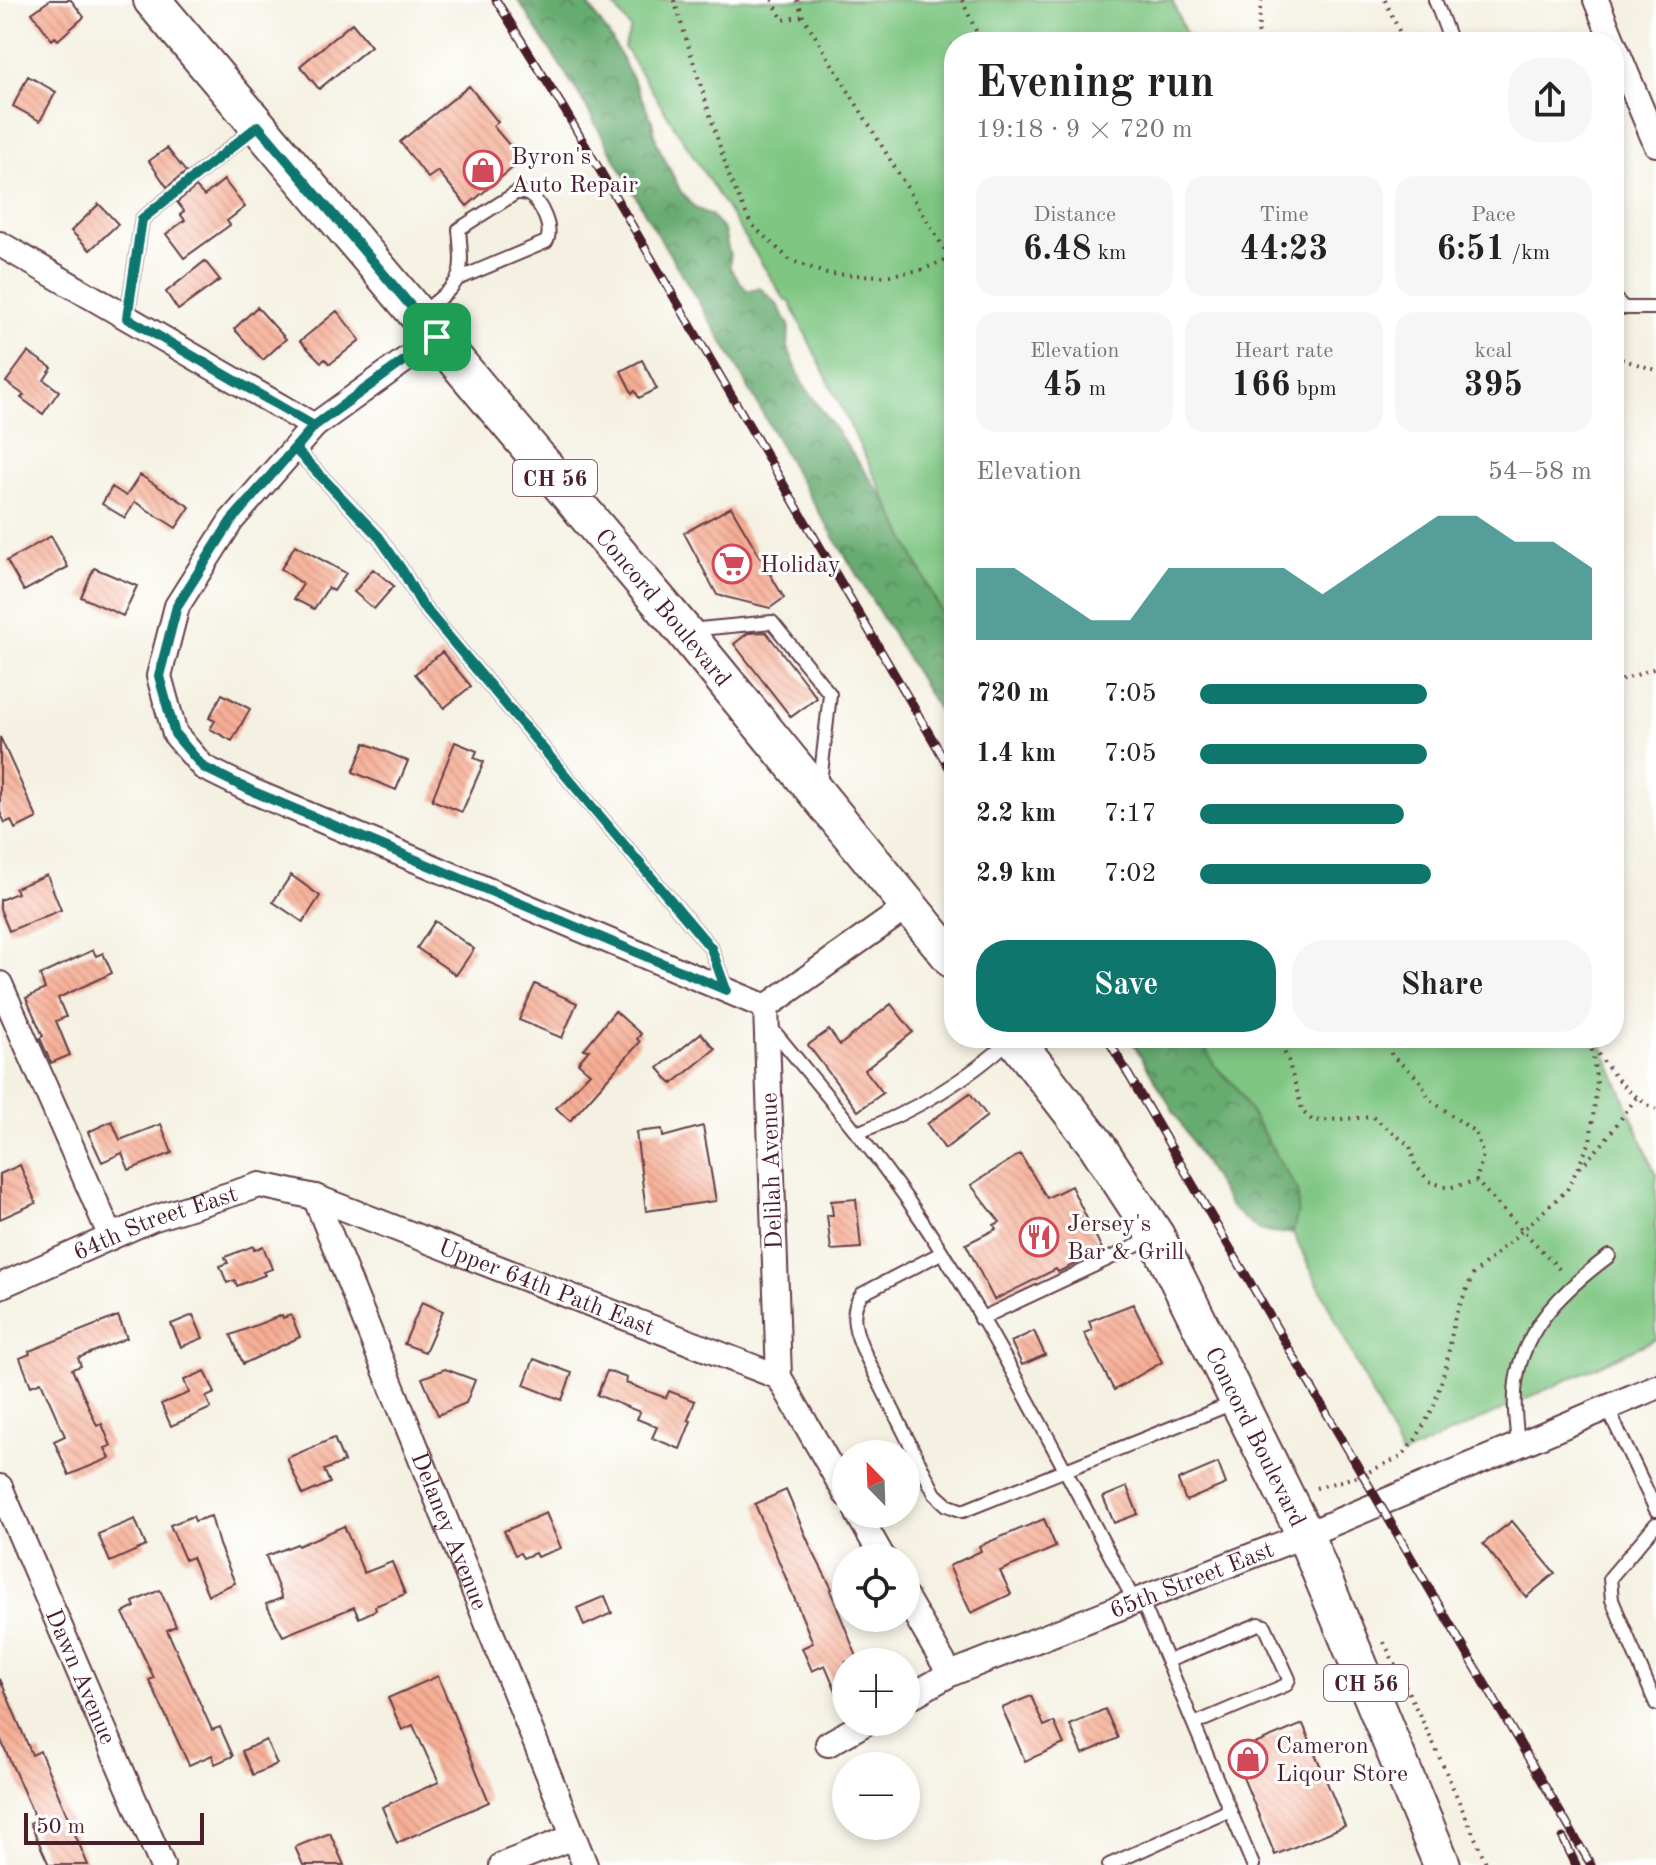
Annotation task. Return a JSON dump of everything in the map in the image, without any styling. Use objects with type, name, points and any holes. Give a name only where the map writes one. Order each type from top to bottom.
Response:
[{"type":"main road","name":"Concord Boulevard","points":[[152,0],[683,630],[944,948]]},
{"type":"main road","name":"Concord Boulevard","points":[[1022,1048],[1096,1144],[1156,1236],[1305,1535],[1436,1863]]},
{"type":"street","points":[[1596,0],[1609,32]]},
{"type":"street","points":[[1624,67],[1656,144]]},
{"type":"street","points":[[0,244],[314,426]]},
{"type":"street","points":[[428,327],[314,426],[231,521],[177,606],[159,676],[175,734],[203,767],[252,791],[726,990],[766,1015],[910,905]]},
{"type":"street","points":[[0,984],[111,1237]]},
{"type":"street","name":"Delilah Avenue","points":[[766,1015],[779,1377],[832,1470]]},
{"type":"street","name":"64th Street East","points":[[0,1286],[152,1219],[260,1185],[315,1197]]},
{"type":"street","name":"Upper 64th Path East","points":[[315,1197],[779,1377]]},
{"type":"street","name":"Delaney Avenue","points":[[315,1197],[585,1865]]},
{"type":"street","name":"65th Street East","points":[[920,1691],[950,1674],[1305,1535],[1656,1387]]},
{"type":"street","name":"Dawn Avenue","points":[[0,1487],[162,1865]]},
{"type":"street","points":[[920,1622],[950,1674]]},
{"type":"street","points":[[828,1744],[842,1736]]},
{"type":"street","points":[[502,1865],[573,1837]]},
{"type":"lane","points":[[1435,0],[1447,32]]},
{"type":"lane","points":[[127,318],[142,219],[258,126]]},
{"type":"lane","points":[[428,327],[461,274],[459,229],[516,193],[531,196],[549,225],[550,236],[546,242],[458,279]]},
{"type":"lane","points":[[1624,308],[1656,308]]},
{"type":"lane","points":[[295,449],[379,537],[422,605],[711,948],[726,990]]},
{"type":"lane","points":[[683,630],[772,622],[830,694],[818,794]]},
{"type":"lane","points":[[766,1015],[921,1221],[980,1319],[1138,1600],[1168,1661],[1253,1865]]},
{"type":"lane","points":[[857,1133],[926,1102],[976,1070],[1002,1048]]},
{"type":"lane","points":[[980,1319],[1156,1236]]},
{"type":"lane","points":[[941,1253],[862,1294],[854,1312],[858,1337],[935,1494],[947,1505],[963,1511],[1239,1401]]},
{"type":"lane","points":[[1518,1444],[1516,1382],[1523,1354],[1558,1298],[1609,1256]]},
{"type":"lane","points":[[1607,1407],[1656,1510]]},
{"type":"lane","points":[[1656,1524],[1610,1578],[1612,1600],[1656,1704]]},
{"type":"lane","points":[[1168,1661],[1259,1624],[1265,1626],[1289,1679],[1286,1685],[1194,1724]]},
{"type":"lane","points":[[1109,1865],[1230,1810]]},
{"type":"path","points":[[674,0],[730,179],[751,224],[790,260],[827,274],[884,276],[921,270],[944,260]]},
{"type":"path","points":[[772,0],[783,20],[803,16]]},
{"type":"path","points":[[797,0],[803,16],[944,248]]},
{"type":"path","points":[[962,0],[976,32]]},
{"type":"path","points":[[1258,32],[1261,0]]},
{"type":"path","points":[[1385,0],[1399,32]]},
{"type":"path","points":[[1624,360],[1656,370]]},
{"type":"path","points":[[1624,679],[1656,668]]},
{"type":"path","points":[[1283,1048],[1303,1112],[1313,1121],[1373,1117],[1410,1146],[1415,1165],[1429,1181],[1448,1188],[1476,1181]]},
{"type":"path","points":[[1389,1048],[1392,1056],[1419,1079],[1429,1099],[1475,1132],[1483,1155],[1476,1181]]},
{"type":"path","points":[[1595,1048],[1614,1077],[1636,1098],[1656,1109]]},
{"type":"path","points":[[1576,1172],[1603,1143],[1636,1098]]},
{"type":"path","points":[[1476,1181],[1573,1284]]},
{"type":"green space","points":[[518,0],[585,0],[612,40],[638,90],[652,121],[657,144],[681,192],[695,208],[711,215],[724,231],[730,268],[747,291],[760,288],[776,303],[789,325],[788,348],[802,382],[890,507],[944,618],[944,719],[796,474],[580,96]]},
{"type":"green space","points":[[610,0],[1172,0],[1185,32],[944,32],[944,618],[789,300],[785,300],[624,47],[631,29]]},
{"type":"green space","points":[[1136,1048],[1205,1048],[1214,1065],[1235,1086],[1298,1191],[1298,1211],[1293,1232],[1265,1232],[1230,1206]]},
{"type":"green space","points":[[1191,1048],[1603,1048],[1656,1175],[1656,1339],[1402,1456],[1263,1172]]},
{"type":"building","points":[[50,0],[71,0],[84,17],[58,40],[55,37],[52,40],[32,13]]},
{"type":"building","points":[[352,23],[371,46],[319,89],[300,66]]},
{"type":"building","points":[[28,76],[56,92],[40,121],[13,106]]},
{"type":"building","points":[[469,86],[498,122],[493,126],[522,160],[467,206],[438,171],[428,178],[400,142]]},
{"type":"building","points":[[167,148],[186,172],[167,187],[149,161]]},
{"type":"building","points":[[224,180],[245,207],[227,221],[230,225],[184,258],[166,234],[185,220],[180,214],[184,211],[177,202],[196,187],[204,196]]},
{"type":"building","points":[[99,204],[118,224],[90,250],[71,231]]},
{"type":"building","points":[[205,261],[220,280],[178,310],[166,292]]},
{"type":"building","points":[[257,307],[286,339],[263,360],[234,329]]},
{"type":"building","points":[[337,311],[360,340],[330,364],[325,359],[321,362],[300,341]]},
{"type":"building","points":[[28,352],[52,368],[44,380],[59,391],[43,414],[6,382]]},
{"type":"building","points":[[642,360],[657,389],[639,398],[635,391],[632,393],[621,371]]},
{"type":"building","points":[[140,475],[190,507],[176,528],[135,502],[125,518],[102,504],[112,487],[126,496]]},
{"type":"building","name":"Holiday","points":[[731,507],[784,598],[770,608],[717,595],[684,533]]},
{"type":"building","points":[[51,536],[68,567],[24,591],[7,561]]},
{"type":"building","points":[[295,545],[346,573],[334,591],[328,588],[314,609],[294,599],[303,584],[281,569]]},
{"type":"building","points":[[94,568],[137,586],[123,616],[81,597]]},
{"type":"building","points":[[373,569],[394,586],[374,609],[354,592]]},
{"type":"building","name":"Holiday","points":[[766,632],[817,698],[791,717],[734,644],[748,633]]},
{"type":"building","points":[[442,652],[471,686],[444,708],[415,674]]},
{"type":"building","points":[[222,694],[250,709],[232,741],[210,729],[215,721],[209,718]]},
{"type":"building","points":[[0,737],[37,818],[15,829],[11,820],[5,823],[0,812]]},
{"type":"building","points":[[455,742],[477,751],[474,758],[484,762],[462,812],[432,800]]},
{"type":"building","points":[[365,743],[408,761],[396,790],[353,772]]},
{"type":"building","points":[[47,875],[61,910],[9,931],[0,909],[0,900],[17,893],[15,888]]},
{"type":"building","points":[[291,875],[320,896],[303,922],[273,902]]},
{"type":"building","points":[[435,921],[474,949],[456,975],[417,948]]},
{"type":"building","points":[[93,950],[96,956],[103,953],[112,973],[58,998],[66,1017],[56,1021],[70,1055],[51,1063],[26,998],[45,989],[40,975]]},
{"type":"building","points":[[535,984],[577,1003],[562,1038],[519,1020]]},
{"type":"building","points":[[891,1004],[913,1032],[865,1070],[883,1093],[858,1111],[808,1045],[829,1030],[840,1045]]},
{"type":"building","points":[[615,1011],[641,1034],[637,1039],[640,1042],[570,1121],[556,1108],[590,1073],[578,1063],[589,1050],[584,1049]]},
{"type":"building","points":[[701,1033],[715,1049],[672,1084],[658,1068]]},
{"type":"building","points":[[970,1093],[987,1116],[945,1149],[927,1124]]},
{"type":"building","points":[[112,1121],[120,1140],[161,1124],[172,1153],[129,1170],[122,1153],[102,1162],[88,1132]]},
{"type":"building","points":[[703,1126],[716,1201],[646,1211],[636,1132],[662,1129],[663,1137]]},
{"type":"building","name":"Jersey's Bar & Grill","points":[[1020,1154],[1047,1198],[1071,1186],[1103,1251],[1058,1272],[1056,1269],[994,1300],[966,1244],[996,1229],[994,1225],[1000,1222],[971,1185]]},
{"type":"building","points":[[20,1165],[36,1203],[0,1219],[0,1174]]},
{"type":"building","points":[[856,1199],[861,1248],[831,1250],[827,1215],[833,1215],[831,1201]]},
{"type":"building","points":[[253,1246],[254,1250],[263,1246],[272,1269],[237,1286],[235,1280],[227,1283],[220,1266],[228,1263],[225,1257]]},
{"type":"building","points":[[422,1302],[443,1311],[425,1352],[404,1344]]},
{"type":"building","points":[[1133,1304],[1162,1362],[1114,1390],[1084,1333],[1092,1330],[1089,1321]]},
{"type":"building","points":[[193,1315],[203,1338],[181,1347],[171,1324]]},
{"type":"building","points":[[282,1315],[283,1318],[291,1315],[300,1337],[243,1364],[231,1335]]},
{"type":"building","points":[[118,1316],[127,1338],[78,1358],[81,1366],[72,1369],[97,1426],[102,1424],[111,1446],[105,1448],[110,1458],[69,1475],[54,1441],[65,1436],[41,1382],[31,1386],[20,1358],[30,1354],[29,1351]]},
{"type":"building","points":[[1034,1331],[1045,1355],[1022,1365],[1011,1342]]},
{"type":"building","points":[[534,1359],[572,1373],[562,1400],[524,1385]]},
{"type":"building","points":[[445,1369],[475,1380],[466,1403],[438,1415],[422,1378]]},
{"type":"building","points":[[205,1371],[215,1393],[206,1397],[211,1408],[171,1426],[161,1404],[189,1393],[184,1380]]},
{"type":"building","points":[[607,1371],[627,1378],[626,1383],[666,1398],[669,1391],[695,1401],[680,1449],[652,1438],[657,1427],[637,1419],[640,1412],[597,1395]]},
{"type":"building","points":[[334,1438],[344,1462],[324,1470],[330,1483],[303,1495],[287,1458]]},
{"type":"building","points":[[1218,1463],[1226,1484],[1186,1501],[1178,1480]]},
{"type":"building","points":[[1127,1487],[1138,1514],[1114,1523],[1103,1497]]},
{"type":"building","points":[[786,1490],[832,1589],[832,1632],[847,1632],[853,1648],[832,1648],[832,1681],[825,1665],[812,1671],[802,1648],[813,1643],[755,1504]]},
{"type":"building","points":[[546,1513],[561,1548],[537,1557],[535,1553],[523,1558],[520,1553],[515,1555],[504,1531]]},
{"type":"building","points":[[193,1516],[195,1521],[211,1516],[235,1583],[208,1595],[192,1557],[185,1560],[170,1525]]},
{"type":"building","points":[[135,1519],[146,1546],[110,1562],[98,1534]]},
{"type":"building","points":[[1044,1519],[1056,1547],[1000,1571],[1011,1594],[971,1613],[949,1566],[981,1551],[979,1546]]},
{"type":"building","points":[[1512,1521],[1555,1573],[1526,1597],[1483,1544]]},
{"type":"building","points":[[344,1526],[364,1573],[392,1562],[405,1594],[375,1606],[376,1610],[359,1618],[354,1607],[283,1636],[266,1604],[282,1598],[266,1556]]},
{"type":"building","points":[[160,1590],[176,1626],[167,1630],[212,1730],[220,1727],[233,1756],[215,1764],[212,1755],[189,1765],[149,1680],[154,1678],[123,1613],[135,1607],[133,1602]]},
{"type":"building","points":[[605,1596],[612,1613],[584,1626],[577,1608]]},
{"type":"building","points":[[438,1676],[489,1802],[397,1843],[382,1807],[439,1782],[413,1725],[402,1730],[388,1698]]},
{"type":"building","points":[[0,1679],[32,1755],[40,1751],[88,1865],[49,1865],[30,1823],[36,1820],[0,1738]]},
{"type":"building","points":[[1031,1696],[1044,1726],[1054,1722],[1064,1744],[1025,1761],[1002,1708]]},
{"type":"building","points":[[1105,1709],[1118,1738],[1083,1754],[1070,1725]]},
{"type":"building","points":[[1303,1724],[1345,1826],[1275,1855],[1233,1753]]},
{"type":"building","points":[[266,1740],[277,1764],[253,1775],[242,1751]]},
{"type":"building","points":[[330,1833],[344,1865],[303,1865],[295,1847]]},
{"type":"railway","points":[[496,0],[564,109],[944,759]]},
{"type":"railway","points":[[1113,1048],[1591,1865]]},
{"type":"railway","points":[[1563,1838],[1576,1865]]},
{"type":"place","name":"Byron's Auto Repair","points":[[483,170]]},
{"type":"place","name":"Holiday","points":[[732,564]]},
{"type":"place","name":"Jersey's Bar & Grill","points":[[1039,1237]]},
{"type":"place","name":"Cameron Liqour Store","points":[[1248,1759]]},
{"type":"route","points":[[437,337],[258,126],[142,219],[127,318],[314,426],[295,449],[379,537],[422,605],[711,948],[726,990],[252,791],[203,767],[175,734],[159,676],[177,606],[231,521],[314,426],[437,337]]}]
